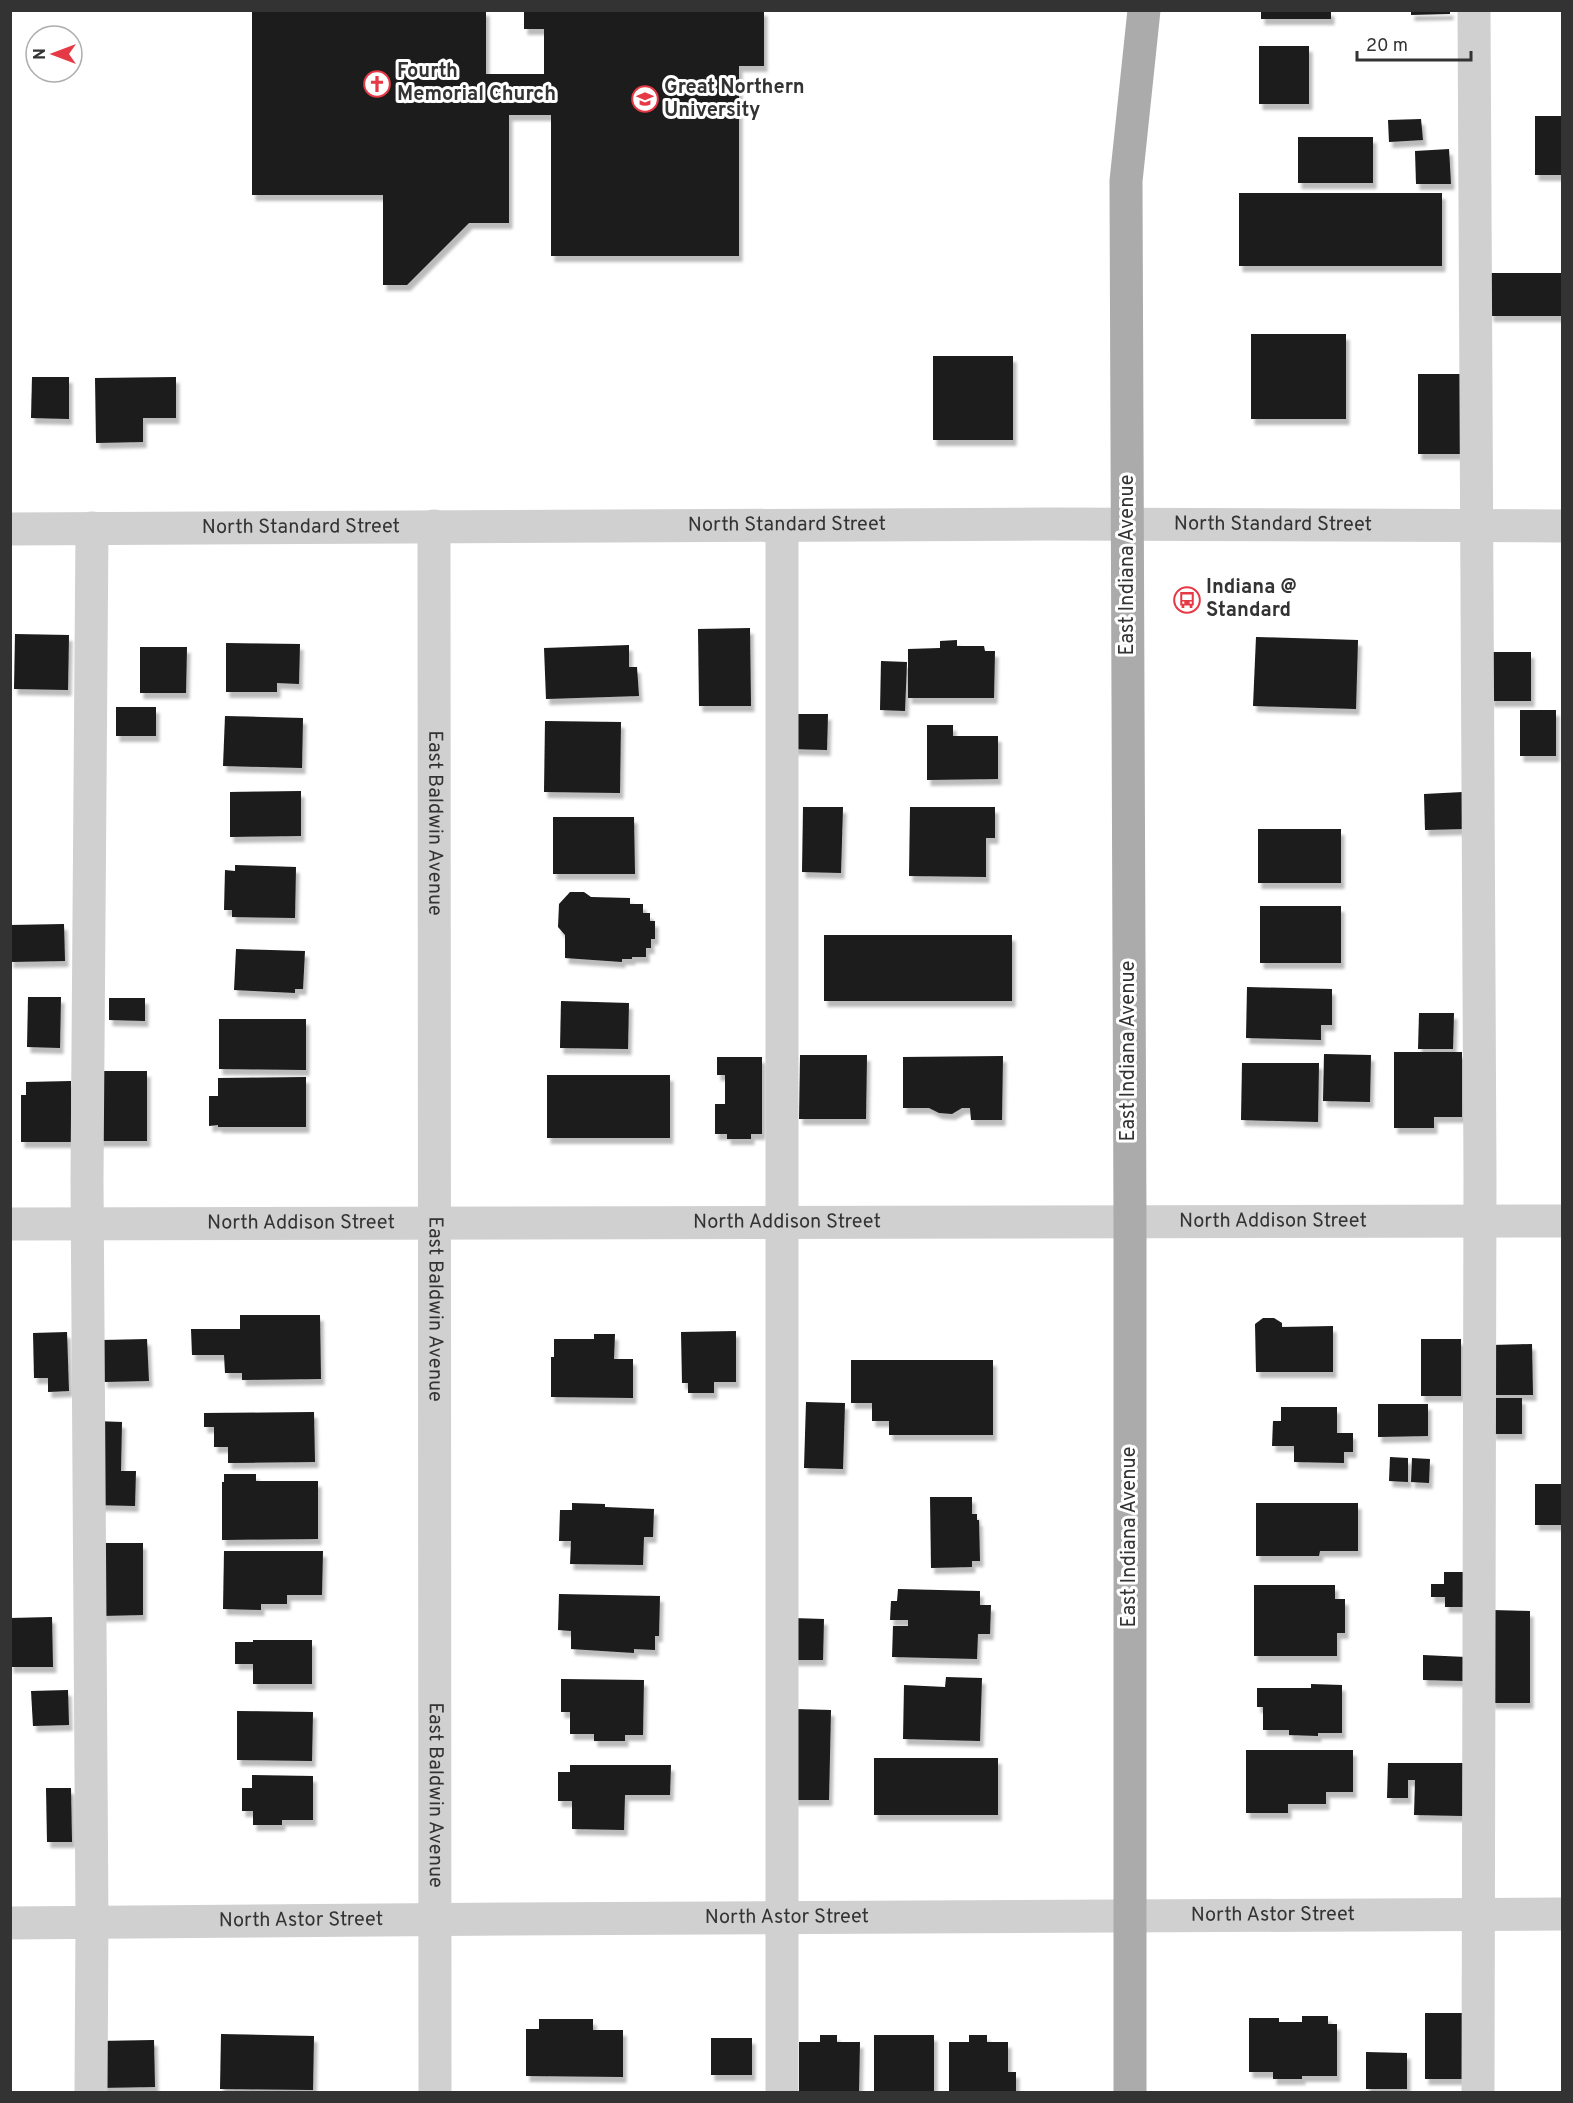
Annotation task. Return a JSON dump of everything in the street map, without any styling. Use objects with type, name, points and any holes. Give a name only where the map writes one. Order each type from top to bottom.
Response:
[{"type":"main road","name":"East Indiana Avenue","points":[[1130,2092],[1130,1222],[1126,181],[1144,10]]},
{"type":"street","points":[[1474,10],[1480,1221],[1478,2092]]},
{"type":"street","name":"North Standard Street","points":[[10,529],[1128,524],[1563,526]]},
{"type":"street","name":"East Baldwin Avenue","points":[[434,526],[435,2092]]},
{"type":"street","points":[[782,526],[782,2092]]},
{"type":"street","points":[[91,2092],[87,1224],[92,528]]},
{"type":"street","name":"North Addison Street","points":[[10,1224],[1563,1221]]},
{"type":"street","name":"North Astor Street","points":[[10,1923],[1563,1914]]},
{"type":"building","points":[[252,10],[486,10],[486,74],[544,74],[544,29],[524,29],[524,10],[764,10],[764,66],[739,66],[739,256],[551,256],[551,115],[509,115],[509,223],[469,223],[407,285],[383,285],[383,195],[252,195]]},
{"type":"building","points":[[1261,10],[1331,10],[1331,19],[1261,19]]},
{"type":"building","points":[[1411,10],[1450,10],[1450,14],[1411,15]]},
{"type":"building","points":[[1259,46],[1309,46],[1309,104],[1259,104]]},
{"type":"building","points":[[1535,116],[1562,116],[1562,175],[1535,175]]},
{"type":"building","points":[[1421,119],[1423,140],[1389,142],[1388,120]]},
{"type":"building","points":[[1298,137],[1373,137],[1373,183],[1298,183]]},
{"type":"building","points":[[1449,149],[1451,184],[1416,184],[1415,151]]},
{"type":"building","points":[[1239,193],[1442,193],[1442,266],[1239,266]]},
{"type":"building","points":[[1490,273],[1562,273],[1562,316],[1490,316]]},
{"type":"building","points":[[1251,334],[1346,334],[1346,419],[1251,419]]},
{"type":"building","points":[[933,356],[1013,356],[1013,440],[933,440]]},
{"type":"building","points":[[1418,374],[1467,374],[1467,454],[1418,454]]},
{"type":"building","points":[[32,377],[69,377],[69,419],[31,418]]},
{"type":"building","points":[[176,377],[176,418],[143,418],[143,442],[96,443],[95,378]]},
{"type":"building","points":[[750,628],[751,706],[699,706],[698,629]]},
{"type":"building","points":[[15,634],[69,635],[68,690],[14,689]]},
{"type":"building","points":[[1256,637],[1358,640],[1356,709],[1253,706]]},
{"type":"building","points":[[957,640],[957,646],[984,646],[985,651],[995,651],[994,698],[908,698],[908,649],[940,648],[940,641]]},
{"type":"building","points":[[226,643],[300,644],[299,684],[277,683],[277,692],[226,692]]},
{"type":"building","points":[[629,645],[629,667],[637,667],[639,696],[546,699],[544,648]]},
{"type":"building","points":[[140,647],[187,647],[186,693],[140,693]]},
{"type":"building","points":[[1490,652],[1531,652],[1531,701],[1490,701]]},
{"type":"building","points":[[881,661],[907,662],[905,711],[880,710]]},
{"type":"building","points":[[116,707],[156,707],[156,736],[116,736]]},
{"type":"building","points":[[1520,710],[1556,710],[1556,756],[1520,756]]},
{"type":"building","points":[[791,714],[828,714],[827,750],[790,749]]},
{"type":"building","points":[[225,716],[303,718],[302,768],[223,766]]},
{"type":"building","points":[[545,721],[621,722],[620,793],[544,792]]},
{"type":"building","points":[[927,725],[953,725],[953,736],[998,736],[998,779],[927,780]]},
{"type":"building","points":[[301,791],[301,836],[230,837],[230,792]]},
{"type":"building","points":[[1463,792],[1464,829],[1425,830],[1424,794]]},
{"type":"building","points":[[803,807],[843,807],[841,873],[802,872]]},
{"type":"building","points":[[910,807],[995,807],[995,838],[986,838],[986,877],[909,876]]},
{"type":"building","points":[[553,817],[634,817],[635,874],[553,874]]},
{"type":"building","points":[[1258,829],[1341,829],[1341,883],[1258,883]]},
{"type":"building","points":[[235,865],[296,867],[295,918],[232,917],[232,910],[224,910],[225,870],[235,871]]},
{"type":"building","points":[[570,892],[584,892],[591,897],[630,898],[630,904],[643,904],[643,913],[650,913],[650,921],[655,921],[655,939],[651,939],[651,948],[646,948],[646,957],[622,959],[622,962],[565,958],[565,935],[558,927],[559,904]]},
{"type":"building","points":[[1260,906],[1341,906],[1341,963],[1260,963]]},
{"type":"building","points":[[64,924],[65,961],[10,962],[10,925]]},
{"type":"building","points":[[824,935],[1012,935],[1012,1001],[824,1001]]},
{"type":"building","points":[[236,949],[305,951],[303,989],[295,989],[295,993],[234,990]]},
{"type":"building","points":[[1247,987],[1332,989],[1332,1025],[1321,1025],[1321,1040],[1246,1038]]},
{"type":"building","points":[[28,997],[61,997],[60,1048],[27,1047]]},
{"type":"building","points":[[109,998],[145,998],[145,1021],[109,1020]]},
{"type":"building","points":[[561,1001],[629,1003],[628,1049],[560,1048]]},
{"type":"building","points":[[1419,1013],[1454,1013],[1453,1049],[1418,1049]]},
{"type":"building","points":[[219,1019],[306,1019],[306,1070],[219,1069]]},
{"type":"building","points":[[1394,1052],[1462,1052],[1462,1117],[1434,1117],[1434,1128],[1394,1128]]},
{"type":"building","points":[[1324,1054],[1371,1055],[1370,1102],[1323,1101]]},
{"type":"building","points":[[800,1055],[867,1055],[866,1119],[799,1119]]},
{"type":"building","points":[[1003,1056],[1002,1120],[971,1120],[970,1108],[962,1108],[952,1114],[939,1113],[929,1108],[903,1108],[903,1057]]},
{"type":"building","points":[[717,1057],[762,1057],[762,1134],[751,1134],[751,1139],[727,1139],[727,1134],[715,1134],[715,1104],[725,1104],[725,1075],[717,1075]]},
{"type":"building","points":[[1242,1063],[1319,1063],[1318,1122],[1241,1120]]},
{"type":"building","points":[[97,1071],[147,1071],[147,1141],[97,1141]]},
{"type":"building","points":[[547,1075],[670,1075],[670,1138],[547,1138]]},
{"type":"building","points":[[306,1077],[306,1127],[209,1126],[209,1096],[218,1096],[218,1078]]},
{"type":"building","points":[[71,1081],[71,1142],[21,1142],[21,1095],[26,1095],[26,1082]]},
{"type":"building","points":[[240,1315],[320,1315],[321,1379],[242,1380],[242,1373],[225,1373],[224,1355],[192,1355],[191,1329],[240,1329]]},
{"type":"building","points":[[1263,1318],[1274,1318],[1282,1323],[1282,1327],[1333,1326],[1333,1372],[1256,1372],[1255,1324]]},
{"type":"building","points":[[736,1331],[736,1382],[714,1382],[714,1393],[688,1393],[688,1383],[682,1383],[681,1332]]},
{"type":"building","points":[[67,1332],[69,1391],[48,1392],[48,1378],[34,1378],[33,1333]]},
{"type":"building","points":[[594,1334],[615,1334],[614,1359],[633,1359],[633,1398],[551,1397],[551,1357],[554,1357],[554,1339],[594,1339]]},
{"type":"building","points":[[147,1339],[149,1381],[104,1382],[102,1340]]},
{"type":"building","points":[[1421,1339],[1461,1339],[1461,1396],[1421,1396]]},
{"type":"building","points":[[1532,1344],[1533,1395],[1491,1395],[1491,1345]]},
{"type":"building","points":[[851,1360],[993,1360],[993,1435],[889,1435],[889,1421],[872,1421],[872,1403],[851,1403]]},
{"type":"building","points":[[1492,1398],[1522,1398],[1522,1434],[1492,1434]]},
{"type":"building","points":[[806,1402],[845,1403],[843,1469],[804,1468]]},
{"type":"building","points":[[1378,1404],[1428,1404],[1428,1436],[1378,1437]]},
{"type":"building","points":[[1281,1407],[1337,1407],[1337,1433],[1353,1433],[1353,1452],[1344,1452],[1344,1463],[1294,1462],[1294,1446],[1272,1446],[1273,1421],[1281,1421]]},
{"type":"building","points":[[314,1412],[315,1462],[228,1463],[228,1447],[214,1447],[214,1427],[204,1427],[204,1413]]},
{"type":"building","points":[[95,1421],[122,1422],[121,1471],[136,1471],[135,1506],[94,1505]]},
{"type":"building","points":[[1390,1457],[1408,1458],[1408,1482],[1389,1481]]},
{"type":"building","points":[[1412,1458],[1430,1459],[1429,1483],[1411,1482]]},
{"type":"building","points":[[224,1474],[256,1474],[256,1481],[318,1481],[318,1539],[222,1540]]},
{"type":"building","points":[[1535,1484],[1562,1484],[1562,1525],[1535,1525]]},
{"type":"building","points":[[930,1497],[972,1497],[972,1514],[977,1514],[977,1520],[979,1520],[980,1561],[972,1561],[972,1567],[931,1568]]},
{"type":"building","points":[[572,1503],[654,1509],[653,1537],[644,1537],[643,1565],[570,1564],[571,1541],[559,1541],[560,1510],[572,1510]]},
{"type":"building","points":[[1256,1503],[1358,1503],[1358,1551],[1320,1551],[1319,1556],[1256,1556]]},
{"type":"building","points":[[100,1543],[143,1543],[143,1615],[101,1616]]},
{"type":"building","points":[[224,1551],[323,1551],[322,1595],[287,1595],[287,1604],[261,1604],[261,1610],[223,1609]]},
{"type":"building","points":[[1444,1572],[1463,1572],[1463,1607],[1445,1607],[1445,1597],[1431,1597],[1431,1584],[1444,1584]]},
{"type":"building","points":[[1254,1585],[1335,1585],[1335,1599],[1345,1599],[1345,1633],[1337,1633],[1337,1656],[1254,1656]]},
{"type":"building","points":[[898,1589],[980,1591],[980,1605],[991,1605],[990,1634],[978,1634],[977,1659],[892,1657],[893,1626],[908,1626],[908,1620],[890,1620],[891,1601],[897,1601]]},
{"type":"building","points":[[559,1594],[660,1596],[659,1636],[655,1636],[655,1650],[634,1649],[634,1653],[571,1649],[571,1631],[558,1630]]},
{"type":"building","points":[[1492,1610],[1530,1611],[1530,1703],[1491,1703]]},
{"type":"building","points":[[52,1617],[53,1667],[10,1667],[10,1618]]},
{"type":"building","points":[[793,1618],[824,1619],[823,1660],[792,1660]]},
{"type":"building","points":[[253,1640],[312,1640],[312,1684],[253,1684],[253,1664],[235,1664],[235,1642],[253,1642]]},
{"type":"building","points":[[1423,1655],[1466,1657],[1465,1681],[1423,1680]]},
{"type":"building","points":[[946,1677],[982,1678],[980,1741],[903,1739],[904,1685],[945,1687]]},
{"type":"building","points":[[561,1679],[644,1680],[643,1735],[625,1735],[625,1741],[594,1741],[594,1734],[570,1734],[570,1712],[561,1712]]},
{"type":"building","points":[[1311,1684],[1342,1685],[1342,1733],[1318,1733],[1318,1736],[1289,1735],[1289,1730],[1263,1730],[1263,1707],[1257,1707],[1257,1688],[1311,1688]]},
{"type":"building","points":[[68,1690],[69,1725],[33,1726],[31,1691]]},
{"type":"building","points":[[794,1709],[831,1710],[829,1800],[793,1800]]},
{"type":"building","points":[[237,1711],[313,1712],[312,1761],[237,1760]]},
{"type":"building","points":[[1246,1750],[1353,1750],[1353,1792],[1326,1792],[1326,1804],[1288,1804],[1288,1813],[1246,1813]]},
{"type":"building","points":[[874,1758],[998,1758],[998,1815],[874,1815]]},
{"type":"building","points":[[1388,1763],[1463,1763],[1463,1816],[1414,1815],[1415,1780],[1408,1780],[1408,1798],[1387,1798]]},
{"type":"building","points":[[570,1765],[671,1765],[670,1795],[625,1795],[624,1830],[572,1829],[572,1801],[558,1801],[558,1772],[570,1772]]},
{"type":"building","points":[[252,1775],[313,1776],[313,1820],[282,1820],[282,1825],[253,1825],[253,1811],[242,1811],[242,1788],[252,1788]]},
{"type":"building","points":[[46,1788],[71,1788],[72,1842],[47,1842]]},
{"type":"building","points":[[1425,2013],[1465,2013],[1465,2079],[1425,2079]]},
{"type":"building","points":[[1302,2016],[1328,2016],[1328,2024],[1337,2024],[1337,2076],[1273,2079],[1273,2072],[1249,2072],[1249,2018],[1279,2018],[1279,2022],[1302,2022]]},
{"type":"building","points":[[539,2019],[593,2019],[593,2030],[623,2030],[623,2077],[526,2076],[526,2029],[539,2029]]},
{"type":"building","points":[[221,2034],[314,2036],[313,2090],[220,2089]]},
{"type":"building","points":[[820,2035],[837,2035],[837,2042],[860,2042],[859,2092],[799,2092],[799,2042],[820,2042]]},
{"type":"building","points":[[874,2035],[934,2035],[934,2092],[874,2092]]},
{"type":"building","points":[[969,2035],[987,2035],[987,2042],[1008,2042],[1008,2072],[1016,2072],[1016,2091],[949,2092],[949,2042],[969,2042]]},
{"type":"building","points":[[711,2038],[752,2038],[752,2075],[711,2075]]},
{"type":"building","points":[[154,2040],[155,2087],[98,2088],[98,2041]]},
{"type":"building","points":[[1366,2052],[1407,2053],[1407,2089],[1366,2089]]},
{"type":"place","name":"Fourth Memorial Church","points":[[377,84]]},
{"type":"place","name":"Great Northern University","points":[[645,99]]},
{"type":"place","name":"Indiana @ Standard","points":[[1187,600]]}]
